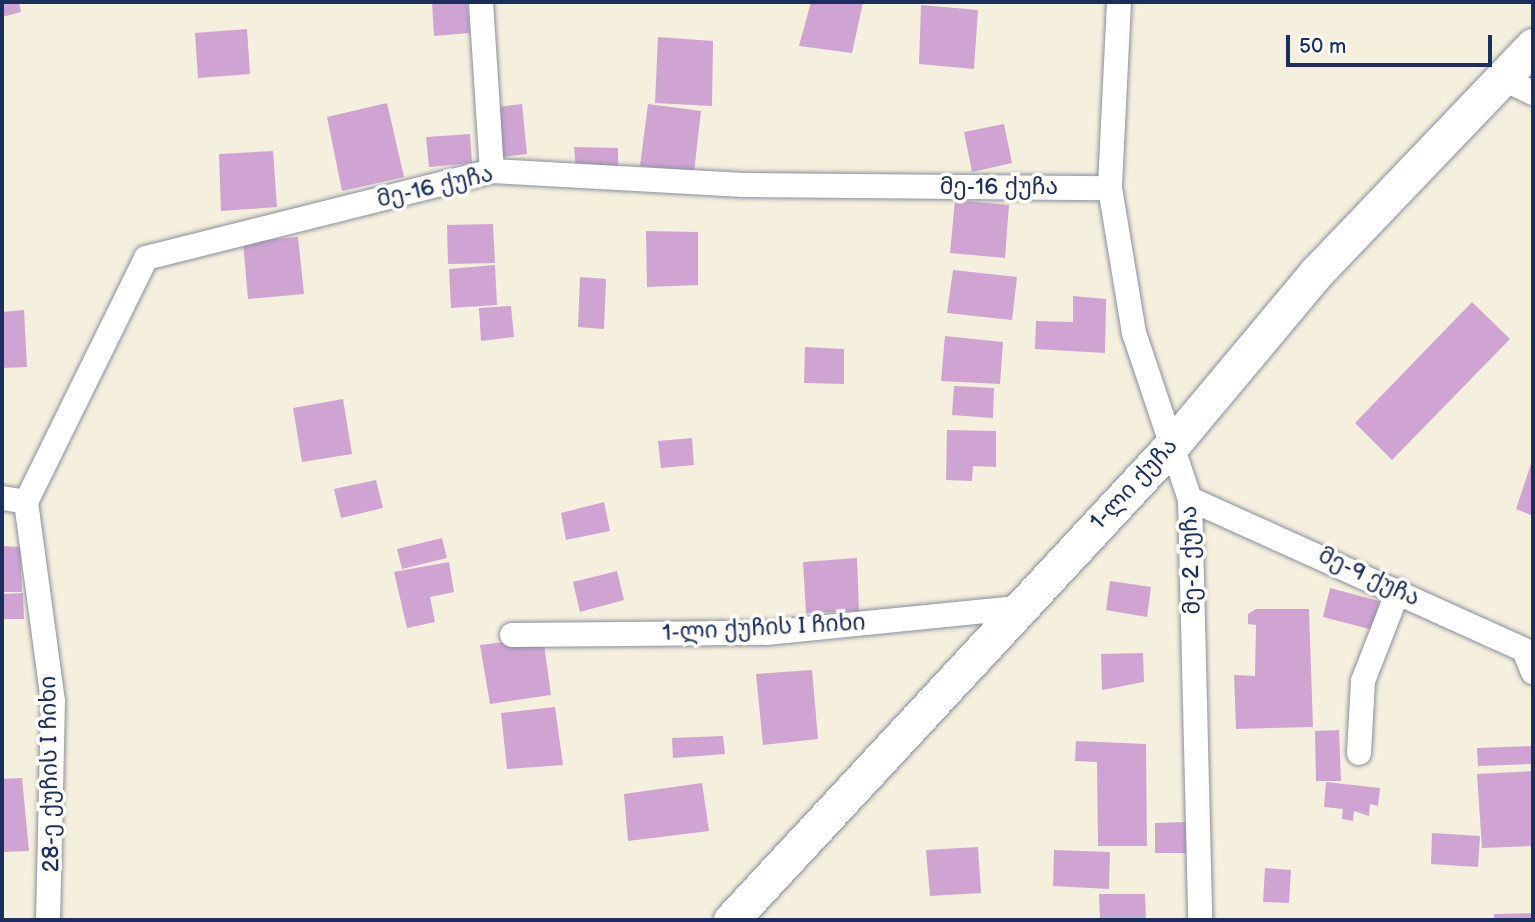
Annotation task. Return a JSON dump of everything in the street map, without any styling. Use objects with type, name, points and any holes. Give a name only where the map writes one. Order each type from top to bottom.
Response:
[{"type":"main road","name":"1-ლი ქუჩა","points":[[731,920],[1016,608],[1173,444],[1316,273],[1533,46]]},
{"type":"street","points":[[481,2],[492,171]]},
{"type":"street","name":"მე-2 ქუჩა","points":[[1119,2],[1111,188],[1134,333],[1190,499],[1200,920]]},
{"type":"street","points":[[1502,78],[1533,93]]},
{"type":"street","name":"მე-16 ქუჩა","points":[[26,502],[146,258],[492,171],[744,185],[1111,188]]},
{"type":"street","points":[[2,498],[26,502]]},
{"type":"street","name":"მე-9 ქუჩა","points":[[1190,499],[1398,591],[1530,657]]},
{"type":"street","name":"28-ე ქუჩის I ჩიხი","points":[[26,502],[53,701],[48,920]]},
{"type":"street","points":[[1359,753],[1363,681],[1398,591]]},
{"type":"street","name":"1-ლი ქუჩის I ჩიხი","points":[[512,635],[766,633],[1016,608]]},
{"type":"building","points":[[2,2],[19,2],[21,12],[2,17]]},
{"type":"building","points":[[432,2],[467,2],[470,33],[434,36]]},
{"type":"building","points":[[811,2],[863,2],[852,53],[799,46]]},
{"type":"building","points":[[921,5],[978,10],[974,69],[919,64]]},
{"type":"building","points":[[247,29],[250,74],[198,78],[195,33]]},
{"type":"building","points":[[658,37],[713,41],[712,106],[655,103]]},
{"type":"building","points":[[387,103],[404,177],[342,191],[327,117]]},
{"type":"building","points":[[522,104],[527,154],[502,157],[497,107]]},
{"type":"building","points":[[648,104],[701,111],[694,172],[640,166]]},
{"type":"building","points":[[1004,124],[1012,163],[972,172],[964,132]]},
{"type":"building","points":[[470,134],[472,163],[429,167],[426,137]]},
{"type":"building","points":[[574,147],[618,148],[618,167],[576,168]]},
{"type":"building","points":[[273,151],[277,207],[221,211],[219,154]]},
{"type":"building","points":[[955,200],[1009,205],[1005,258],[950,253]]},
{"type":"building","points":[[493,224],[495,263],[448,264],[447,225]]},
{"type":"building","points":[[646,231],[698,232],[698,285],[647,287]]},
{"type":"building","points":[[298,237],[304,294],[248,299],[243,242]]},
{"type":"building","points":[[495,265],[497,305],[451,308],[449,269]]},
{"type":"building","points":[[953,270],[1017,277],[1012,320],[947,313]]},
{"type":"building","points":[[580,277],[606,279],[604,329],[578,327]]},
{"type":"building","points":[[1073,296],[1106,299],[1105,353],[1035,349],[1036,321],[1073,322]]},
{"type":"building","points":[[1472,302],[1510,339],[1392,460],[1355,423]]},
{"type":"building","points":[[511,306],[514,337],[481,341],[479,308]]},
{"type":"building","points":[[24,310],[27,367],[2,368],[2,312]]},
{"type":"building","points":[[945,336],[1003,342],[1000,384],[941,381]]},
{"type":"building","points":[[805,347],[844,349],[844,384],[804,383]]},
{"type":"building","points":[[954,386],[994,388],[993,418],[952,415]]},
{"type":"building","points":[[343,399],[352,454],[302,462],[293,408]]},
{"type":"building","points":[[947,430],[996,431],[996,467],[973,466],[972,481],[946,480]]},
{"type":"building","points":[[692,438],[694,465],[661,468],[658,441]]},
{"type":"building","points":[[1533,458],[1533,516],[1516,509]]},
{"type":"building","points":[[376,480],[383,508],[341,518],[334,489]]},
{"type":"building","points":[[604,502],[610,531],[566,540],[561,513]]},
{"type":"building","points":[[442,538],[447,558],[402,569],[397,549]]},
{"type":"building","points":[[2,546],[20,547],[22,592],[2,592]]},
{"type":"building","points":[[857,558],[859,611],[806,613],[803,562]]},
{"type":"building","points":[[449,562],[454,592],[430,597],[435,622],[407,628],[394,572]]},
{"type":"building","points":[[617,571],[624,600],[580,612],[573,582]]},
{"type":"building","points":[[1110,581],[1151,587],[1147,617],[1106,610]]},
{"type":"building","points":[[1330,588],[1379,601],[1373,630],[1323,617]]},
{"type":"building","points":[[23,593],[24,619],[2,619],[2,594]]},
{"type":"building","points":[[1256,609],[1309,609],[1313,727],[1236,729],[1234,675],[1255,676],[1256,625],[1248,624],[1248,614]]},
{"type":"building","points":[[543,637],[551,695],[490,704],[480,645]]},
{"type":"building","points":[[1143,653],[1144,682],[1102,690],[1101,654]]},
{"type":"building","points":[[812,670],[818,739],[763,745],[756,674]]},
{"type":"building","points":[[555,707],[563,765],[507,769],[501,713]]},
{"type":"building","points":[[1339,730],[1341,781],[1316,781],[1315,731]]},
{"type":"building","points":[[723,736],[725,754],[673,758],[672,738]]},
{"type":"building","points":[[1076,741],[1146,744],[1147,846],[1098,846],[1097,762],[1075,761]]},
{"type":"building","points":[[1531,746],[1531,764],[1478,766],[1477,748]]},
{"type":"building","points":[[1533,771],[1533,846],[1482,848],[1477,774]]},
{"type":"building","points":[[22,778],[29,851],[2,852],[2,779]]},
{"type":"building","points":[[1326,782],[1380,788],[1378,806],[1370,804],[1369,816],[1354,811],[1353,821],[1342,819],[1343,809],[1324,807]]},
{"type":"building","points":[[702,783],[709,831],[628,841],[624,794]]},
{"type":"building","points":[[1187,822],[1187,853],[1155,853],[1155,823]]},
{"type":"building","points":[[1432,833],[1480,836],[1478,867],[1431,864]]},
{"type":"building","points":[[978,847],[981,893],[930,896],[926,850]]},
{"type":"building","points":[[1054,850],[1110,852],[1109,889],[1053,886]]},
{"type":"building","points":[[1265,868],[1291,870],[1289,903],[1263,902]]},
{"type":"building","points":[[1099,894],[1145,894],[1146,920],[1100,920]]},
{"type":"building","points":[[1533,913],[1533,920],[1494,920],[1494,914]]}]
